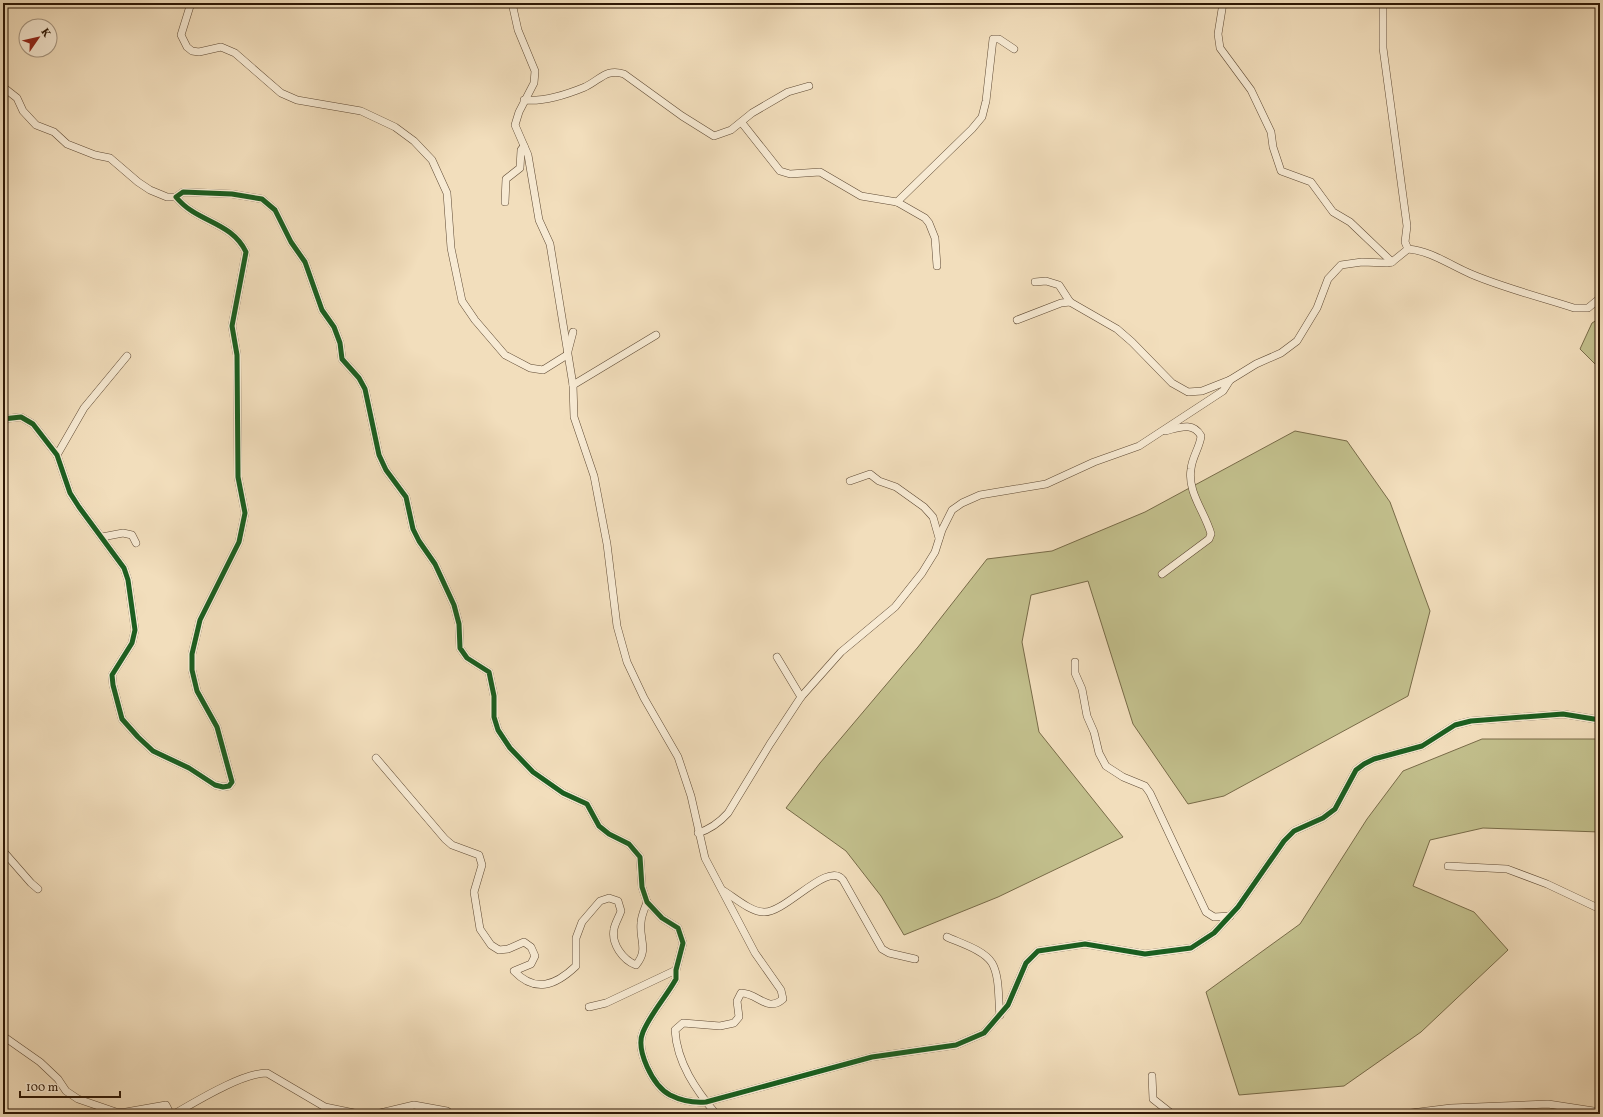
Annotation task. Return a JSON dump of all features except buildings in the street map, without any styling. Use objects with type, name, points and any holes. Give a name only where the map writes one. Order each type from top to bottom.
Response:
[{"type":"street","points":[[191,3],[181,35],[187,47],[192,51],[199,52],[221,47],[235,53],[281,94],[297,100],[361,111],[395,126],[414,140],[432,160],[447,193],[451,248],[462,301],[475,320],[506,355],[530,368],[543,370],[567,355],[573,332]]},
{"type":"street","points":[[512,3],[518,30],[535,71],[534,83],[524,100],[515,125],[528,155],[539,220],[550,244],[573,385],[574,417],[594,476],[607,544],[617,626],[627,662],[644,698],[678,757],[691,796],[698,833],[705,858],[755,953],[781,990],[784,999],[777,1004],[768,1005],[749,993],[740,993],[737,1001],[739,1017],[734,1024],[720,1026],[682,1023],[675,1030],[676,1048],[697,1090],[716,1114]]},
{"type":"street","points":[[1222,3],[1218,34],[1220,48],[1251,90],[1271,132],[1273,147],[1281,171],[1311,182],[1333,212],[1350,222],[1392,262]]},
{"type":"street","points":[[1383,3],[1383,48],[1407,226],[1405,242],[1408,249]]},
{"type":"street","points":[[897,202],[972,129],[982,117],[986,101],[993,39],[999,39],[1014,49]]},
{"type":"street","points":[[524,100],[539,100],[575,90],[613,71],[624,74],[709,134],[720,135],[742,123],[752,113],[788,92],[810,86]]},
{"type":"street","points":[[3,88],[17,98],[24,111],[36,125],[54,132],[67,144],[95,156],[110,158],[138,182],[150,190],[167,197],[176,197],[183,192],[232,194],[262,199],[275,210],[291,242],[305,262],[322,310],[334,327],[340,343],[342,359],[365,389],[367,405],[382,460],[393,481],[406,497],[413,529],[418,541],[435,564],[454,605],[459,624],[460,648],[467,658],[489,672],[494,696],[494,718],[498,730],[510,748],[533,772],[563,793],[587,804],[599,826],[609,834],[630,844],[640,857],[642,887],[647,902],[662,918],[678,928],[683,943],[676,970],[676,979],[643,1032],[640,1045],[646,1064],[656,1082],[670,1095],[692,1103],[706,1102],[872,1057],[956,1045],[984,1033],[1000,1015],[1008,1005],[1026,963],[1038,951],[1085,944],[1145,954],[1191,948],[1214,933],[1238,907],[1284,841],[1294,831],[1323,818],[1335,809],[1356,770],[1364,764],[1374,759],[1422,746],[1455,725],[1470,721],[1563,714],[1600,720]]},
{"type":"street","points":[[742,123],[780,171],[790,174],[820,172],[860,196],[897,202],[925,218],[929,223],[935,238],[937,266]]},
{"type":"street","points":[[505,202],[506,179],[520,168],[521,150],[524,146]]},
{"type":"street","points":[[3,419],[21,417],[33,424],[57,455],[70,493],[79,508],[124,568],[128,580],[135,630],[132,643],[112,675],[112,685],[122,719],[138,738],[153,750],[189,768],[215,785],[224,787],[229,786],[232,782],[217,727],[197,691],[192,670],[192,654],[200,620],[239,542],[245,513],[238,477],[237,355],[232,326],[246,252],[241,242],[224,227],[196,215],[176,197]]},
{"type":"street","points":[[1035,282],[1046,281],[1059,285],[1070,302],[1117,329],[1172,383],[1188,392],[1202,391],[1230,380],[1256,364],[1281,353],[1297,341],[1317,308],[1328,279],[1342,265],[1362,262],[1392,262],[1408,249]]},
{"type":"street","points":[[1408,249],[1440,258],[1472,274],[1574,308],[1588,308],[1600,298]]},
{"type":"street","points":[[1017,320],[1061,303],[1070,302]]},
{"type":"street","points":[[573,385],[656,335]]},
{"type":"street","points":[[57,455],[84,408],[127,356]]},
{"type":"street","points":[[698,833],[709,830],[719,823],[728,813],[770,744],[801,698],[841,652],[895,607],[922,573],[939,542],[942,530],[952,510],[971,498],[980,495],[1046,484],[1094,462],[1139,446],[1223,391],[1230,380]]},
{"type":"street","points":[[1161,433],[1184,426],[1193,428],[1201,436],[1191,468],[1190,481],[1195,497],[1211,534],[1209,539],[1162,574]]},
{"type":"street","points":[[850,481],[870,474],[879,481],[896,486],[924,507],[933,516],[939,542]]},
{"type":"street","points":[[102,537],[123,533],[132,535],[136,543]]},
{"type":"street","points":[[777,657],[801,698]]},
{"type":"street","points":[[1075,662],[1075,673],[1082,689],[1087,716],[1094,732],[1099,753],[1106,766],[1118,775],[1145,786],[1150,793],[1206,912],[1214,917],[1230,916]]},
{"type":"street","points":[[376,758],[445,839],[452,845],[479,855],[482,865],[474,892],[480,929],[491,945],[499,950],[508,949],[524,942],[531,947],[535,956],[531,964],[514,971],[528,982],[536,986],[546,985],[569,972],[576,966],[576,938],[582,922],[600,900],[609,898],[618,902],[621,911],[614,929],[613,939],[628,962],[636,965],[642,958],[644,949],[641,922],[647,902]]},
{"type":"street","points":[[3,851],[38,889]]},
{"type":"street","points":[[1448,866],[1507,869],[1546,884],[1600,909]]},
{"type":"street","points":[[722,890],[756,911],[765,913],[773,911],[806,891],[823,877],[834,874],[841,876],[882,949],[889,953],[915,960]]},
{"type":"street","points":[[3,917],[3,925]]},
{"type":"street","points":[[947,937],[980,953],[992,962],[996,973],[1000,1015]]},
{"type":"street","points":[[589,1007],[606,1003],[676,970]]},
{"type":"street","points":[[3,1036],[40,1062],[58,1079],[66,1091],[78,1099],[116,1112],[138,1111],[166,1105],[170,1111],[168,1114]]},
{"type":"street","points":[[174,1114],[212,1093],[258,1073],[267,1073],[325,1107],[359,1114]]},
{"type":"street","points":[[1152,1076],[1153,1099],[1172,1114]]},
{"type":"street","points":[[1403,1114],[1451,1108],[1548,1104],[1600,1112]]},
{"type":"street","points":[[376,1114],[414,1105],[447,1111],[451,1114]]},
{"type":"shaded area","points":[[1600,318],[1600,369],[1580,349],[1592,323]]},
{"type":"shaded area","points":[[1295,431],[1347,441],[1390,502],[1430,611],[1408,696],[1224,796],[1188,804],[1133,724],[1088,581],[1031,595],[1022,642],[1039,732],[1123,837],[998,897],[904,935],[881,896],[846,851],[786,808],[820,763],[918,647],[987,559],[1052,551],[1145,512]]},
{"type":"shaded area","points":[[1482,739],[1600,739],[1600,832],[1483,828],[1430,840],[1413,886],[1474,912],[1508,950],[1421,1032],[1344,1086],[1239,1095],[1206,992],[1300,924],[1367,819],[1403,771]]},
{"type":"cycle path","points":[[3,419],[21,417],[33,424],[57,455],[70,493],[124,568],[128,580],[135,630],[132,643],[112,675],[113,685],[122,719],[153,751],[189,768],[215,785],[223,787],[229,786],[232,782],[217,727],[197,691],[192,670],[192,654],[200,620],[239,542],[245,513],[238,477],[237,355],[232,326],[246,252],[240,242],[232,234],[184,206],[176,197],[183,192],[232,194],[262,199],[275,210],[291,242],[305,262],[322,310],[334,327],[340,343],[342,359],[359,378],[365,389],[379,455],[386,470],[406,497],[413,529],[419,541],[435,564],[454,605],[459,624],[460,648],[467,658],[489,672],[494,696],[494,717],[498,730],[510,748],[533,772],[563,793],[587,804],[599,826],[609,834],[629,844],[640,857],[642,887],[647,902],[662,918],[678,928],[683,943],[676,970],[676,979],[646,1025],[641,1040],[641,1048],[647,1067],[657,1084],[670,1095],[688,1101],[706,1102],[872,1057],[956,1045],[984,1033],[1008,1005],[1026,963],[1038,951],[1085,944],[1145,954],[1191,948],[1214,933],[1238,907],[1284,841],[1294,831],[1323,818],[1335,809],[1356,770],[1364,764],[1374,759],[1422,746],[1455,725],[1471,721],[1563,714],[1600,720]]}]
